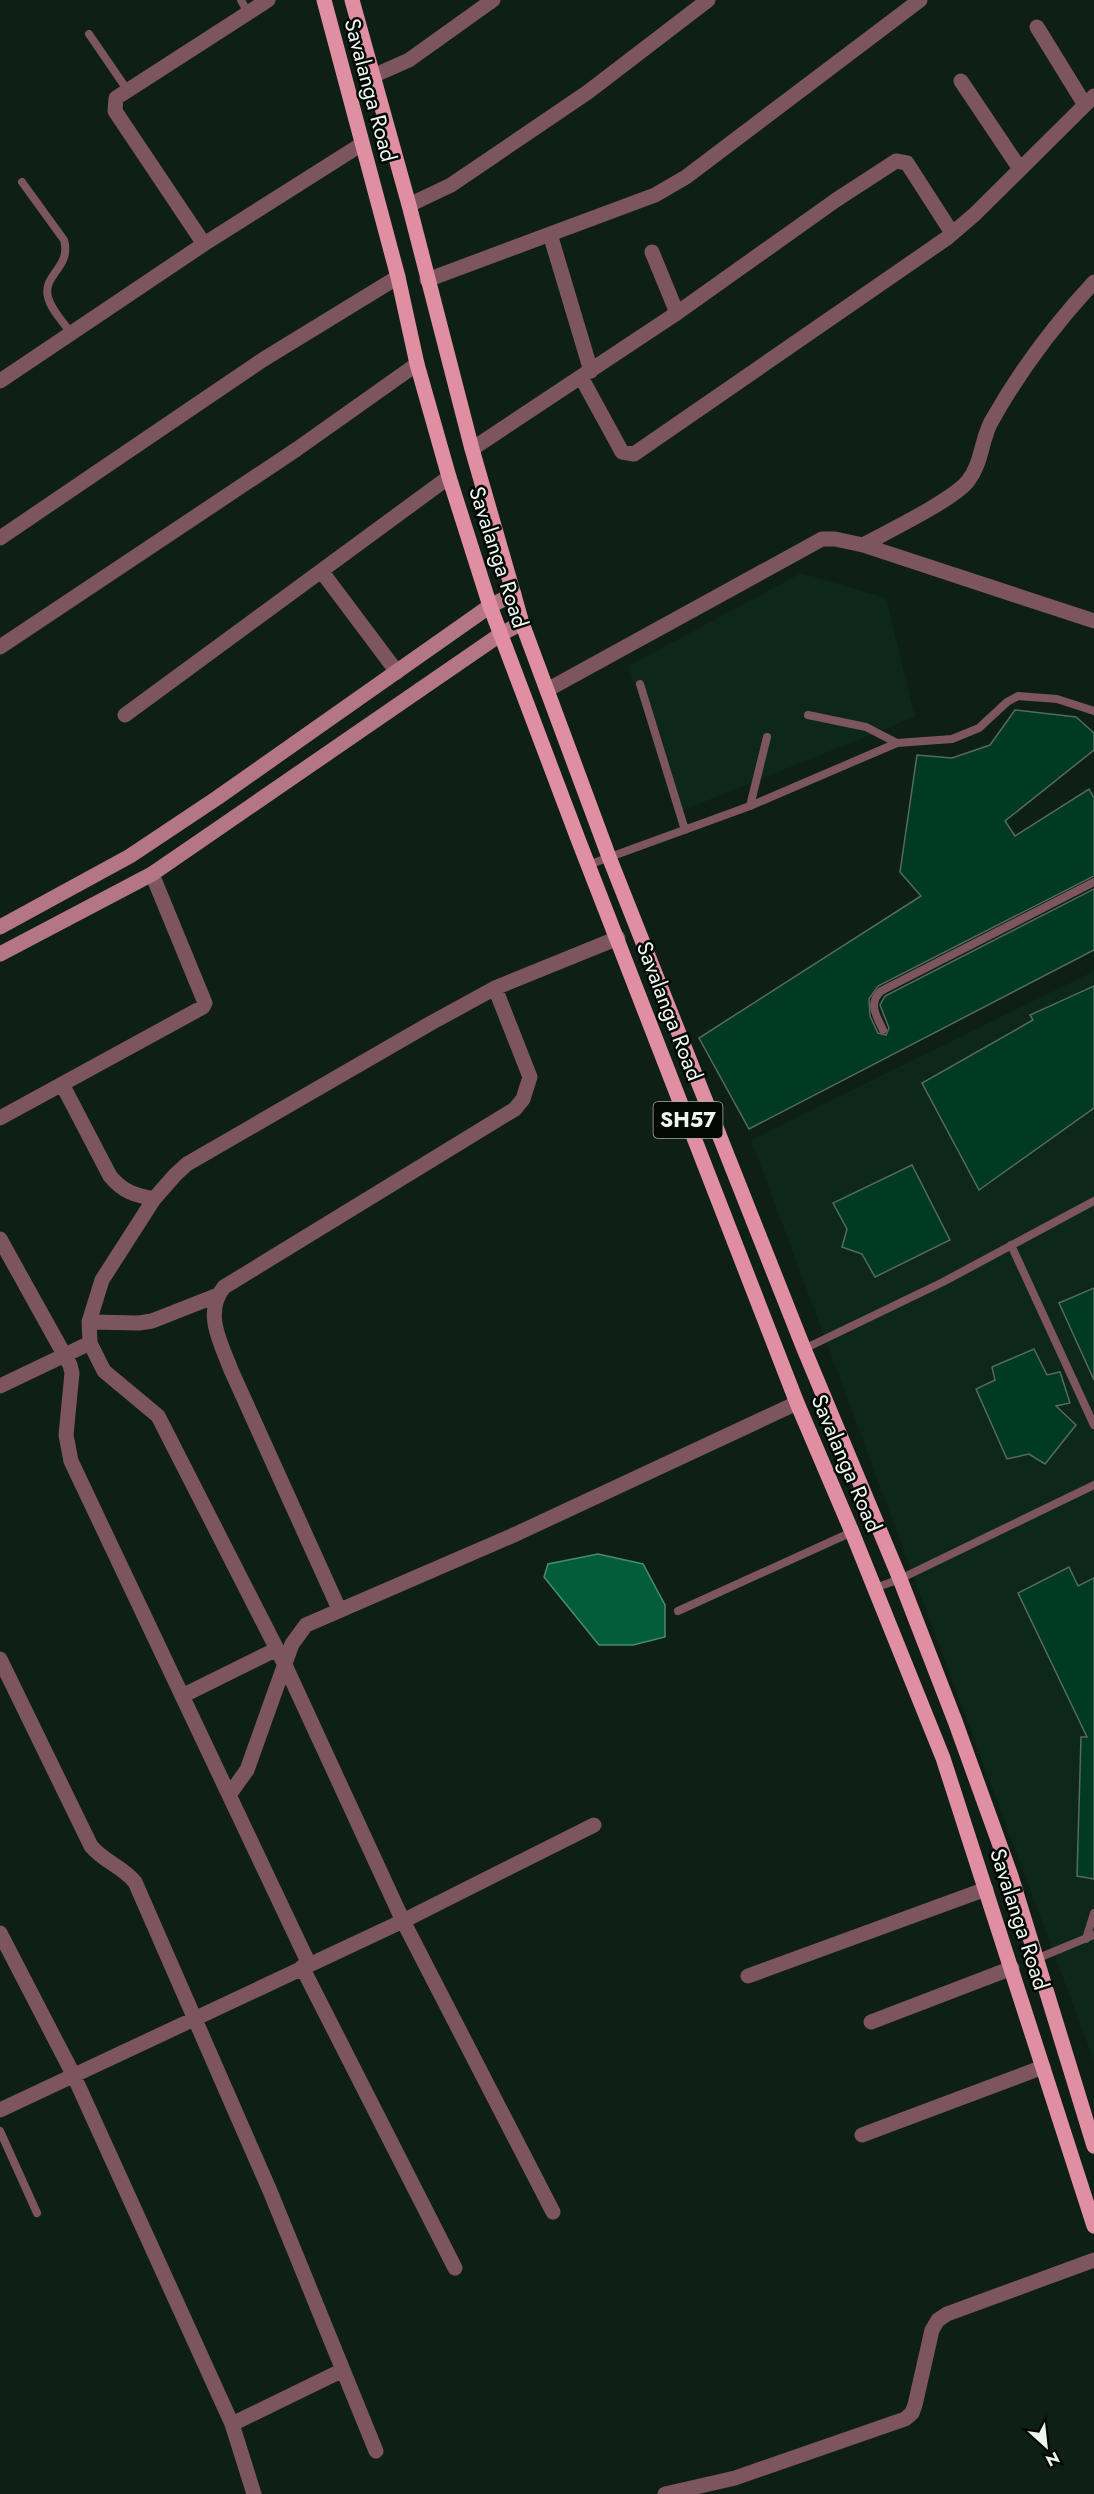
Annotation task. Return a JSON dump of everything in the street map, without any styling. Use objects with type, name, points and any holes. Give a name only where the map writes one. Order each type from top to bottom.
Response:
[{"type":"main road","name":"Savalanga Road","points":[[324,0],[398,277],[417,364],[449,477],[490,606],[797,1403],[852,1532],[943,1758],[1094,2226]]},
{"type":"main road","name":"Savalanga Road","points":[[352,0],[409,205],[472,449],[522,623],[609,857],[804,1349],[900,1579],[1011,1876],[1091,2129],[1094,2146]]},
{"type":"street","points":[[204,244],[115,111],[116,98],[245,6],[268,0]]},
{"type":"street","points":[[373,76],[410,60],[493,0]]},
{"type":"street","points":[[409,205],[451,185],[558,112],[708,0]]},
{"type":"street","points":[[427,280],[656,195],[686,177],[920,0]]},
{"type":"street","points":[[550,234],[586,374],[621,453],[634,454],[952,233],[1089,101],[1037,27]]},
{"type":"street","points":[[962,81],[1020,169]]},
{"type":"street","points":[[0,381],[204,244],[362,144]]},
{"type":"street","points":[[472,449],[677,313],[836,200],[896,161],[907,163],[952,233]]},
{"type":"street","points":[[652,252],[677,313]]},
{"type":"street","points":[[0,538],[264,359],[398,277]]},
{"type":"street","points":[[863,546],[952,494],[967,482],[980,460],[989,426],[1011,386],[1094,282]]},
{"type":"street","points":[[0,647],[297,449],[417,364]]},
{"type":"street","points":[[125,715],[449,477]]},
{"type":"street","points":[[547,690],[822,539],[836,539],[863,546],[1094,621]]},
{"type":"street","points":[[322,572],[397,672]]},
{"type":"street","points":[[0,927],[130,856],[490,606],[514,594]]},
{"type":"street","points":[[0,954],[152,874],[501,634],[522,623]]},
{"type":"street","points":[[0,1118],[203,1007],[205,1003],[152,874]]},
{"type":"street","points":[[553,2212],[403,1921],[285,1665],[158,1416],[104,1371],[90,1343],[89,1322],[102,1280],[154,1199],[187,1164],[495,988],[618,938]]},
{"type":"street","points":[[339,1609],[231,1370],[214,1318],[218,1295],[224,1287],[515,1109],[523,1099],[530,1077],[495,988]]},
{"type":"street","points":[[62,1084],[118,1187],[129,1194],[154,1199]]},
{"type":"street","points":[[0,1239],[66,1357],[72,1373],[66,1435],[71,1461],[229,1795],[306,1966],[455,2268]]},
{"type":"street","points":[[89,1322],[152,1321],[218,1295]]},
{"type":"street","points":[[0,1386],[66,1357],[90,1343]]},
{"type":"street","points":[[229,1795],[247,1770],[292,1644],[306,1624],[516,1534],[797,1403]]},
{"type":"street","points":[[182,1696],[277,1649]]},
{"type":"street","points":[[0,1659],[91,1846],[96,1853],[130,1876],[135,1882],[270,2191],[376,2451]]},
{"type":"street","points":[[0,2110],[194,2017],[403,1921],[594,1825]]},
{"type":"street","points":[[748,1976],[987,1889]]},
{"type":"street","points":[[0,1933],[73,2074],[232,2424],[254,2494]]},
{"type":"street","points":[[871,2022],[1012,1968]]},
{"type":"street","points":[[862,2135],[1043,2067]]},
{"type":"street","points":[[665,2494],[735,2478],[905,2420],[912,2413],[915,2405],[932,2330],[938,2320],[947,2314],[1094,2260]]},
{"type":"street","points":[[232,2424],[343,2370]]},
{"type":"lane","points":[[89,34],[128,91]]},
{"type":"lane","points":[[22,182],[63,240],[67,251],[47,291],[48,300],[71,333]]},
{"type":"lane","points":[[640,684],[685,830]]},
{"type":"lane","points":[[588,865],[750,806],[897,744],[952,739],[979,728],[1007,702],[1018,696],[1057,699],[1094,711]]},
{"type":"lane","points":[[808,715],[866,727],[897,744]]},
{"type":"lane","points":[[750,806],[767,737]]},
{"type":"lane","points":[[883,1030],[872,1007],[875,997],[881,991],[1094,882]]},
{"type":"lane","points":[[804,1349],[943,1282],[1094,1201]]},
{"type":"lane","points":[[1011,1245],[1094,1425]]},
{"type":"lane","points":[[875,1588],[900,1579],[1094,1485]]},
{"type":"lane","points":[[678,1611],[852,1532]]},
{"type":"lane","points":[[1036,1959],[1090,1937],[1094,1913]]},
{"type":"lane","points":[[0,2131],[38,2213]]},
{"type":"shaded area","points":[[801,573],[886,598],[915,717],[679,812],[628,666]]},
{"type":"shaded area","points":[[1094,971],[1094,2061],[751,1140]]},
{"type":"shaded area","points":[[598,1554],[643,1564],[665,1605],[665,1637],[633,1645],[599,1645],[544,1577],[548,1564]]},
{"type":"building","points":[[1015,710],[1076,717],[1094,733],[1094,750],[1005,821],[1015,836],[1089,789],[1094,798],[1094,876],[878,986],[869,999],[870,1016],[878,1033],[886,1035],[889,1028],[880,1005],[885,996],[1094,889],[1094,950],[749,1129],[699,1038],[921,896],[900,872],[917,755],[952,758],[990,745]]},
{"type":"building","points":[[1094,986],[1094,1108],[979,1190],[922,1083],[1033,1020],[1030,1015]]},
{"type":"building","points":[[912,1165],[950,1240],[875,1277],[862,1254],[842,1247],[847,1229],[833,1203]]},
{"type":"building","points":[[1094,1288],[1094,1380],[1059,1303]]},
{"type":"building","points":[[1034,1349],[1047,1375],[1060,1372],[1070,1403],[1056,1406],[1076,1425],[1045,1464],[1029,1454],[1007,1459],[976,1389],[995,1380],[992,1367]]},
{"type":"building","points":[[1069,1567],[1078,1586],[1094,1578],[1094,1879],[1077,1876],[1081,1737],[1087,1737],[1018,1593]]}]
